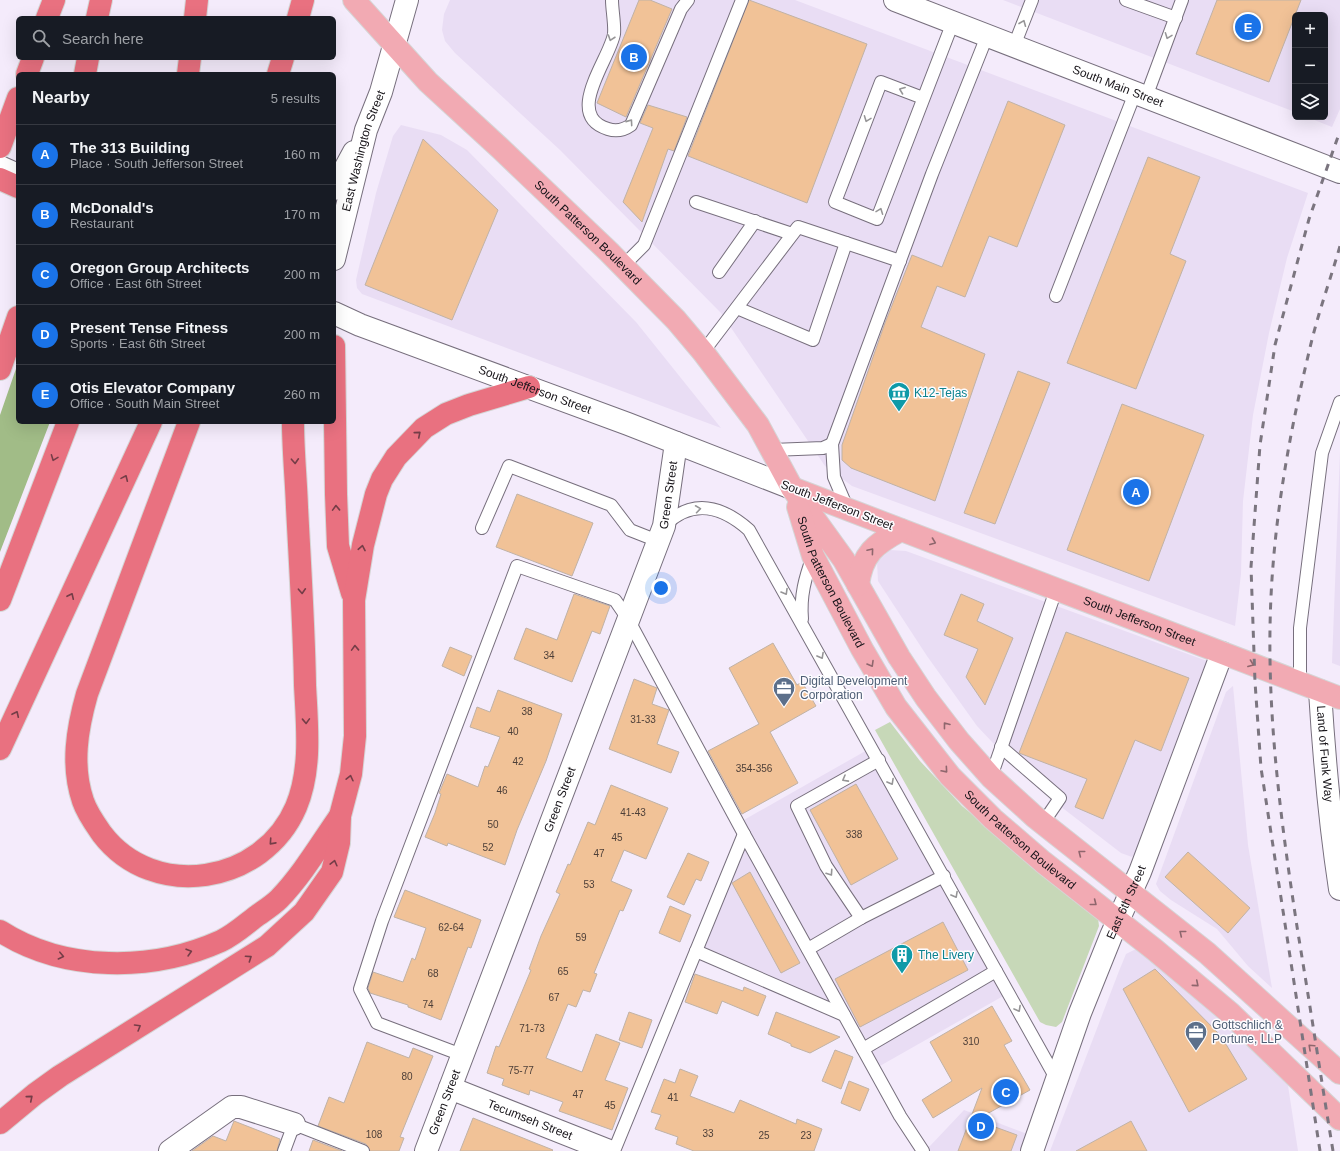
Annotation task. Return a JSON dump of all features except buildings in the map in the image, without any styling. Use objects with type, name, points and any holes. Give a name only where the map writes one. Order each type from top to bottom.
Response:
[{"type":"highway","points":[[48,16],[54,0]]},
{"type":"highway","points":[[97,16],[101,0]]},
{"type":"highway","points":[[195,16],[197,0]]},
{"type":"highway","points":[[288,16],[290,0]]},
{"type":"highway","points":[[299,16],[303,0]]},
{"type":"highway","points":[[28,72],[32,60]]},
{"type":"highway","points":[[85,72],[88,60]]},
{"type":"highway","points":[[188,72],[190,60]]},
{"type":"highway","points":[[0,147],[16,103]]},
{"type":"highway","points":[[0,179],[16,186]]},
{"type":"highway","points":[[0,369],[16,323]]},
{"type":"highway","points":[[336,352],[336,494],[338,546],[354,600]]},
{"type":"highway","points":[[0,1123],[35,1094],[60,1076],[267,946],[304,912],[332,872],[339,843],[340,816],[351,774],[355,736],[354,600],[361,553],[372,506],[382,479],[403,448],[424,428],[446,414],[468,405],[529,387]]},
{"type":"highway","points":[[0,600],[67,424]]},
{"type":"highway","points":[[0,749],[149,424]]},
{"type":"highway","points":[[188,424],[87,694],[80,717],[76,748],[77,770],[83,802],[94,824],[110,844],[130,860],[151,870],[173,876],[199,877],[226,872],[248,862],[267,848],[283,830],[296,807],[305,778],[307,754],[304,645],[293,424]]},
{"type":"highway","points":[[0,930],[24,944],[55,955],[87,962],[118,964],[158,960],[193,951],[221,941],[279,900],[299,875],[340,816]]},
{"type":"main road","name":"South Patterson Boulevard","points":[[354,0],[428,82],[502,150],[623,266],[676,320],[703,352],[758,425],[792,488],[844,560],[899,657],[926,698],[959,741],[992,777],[1043,823],[1207,953],[1340,1074]]},
{"type":"main road","name":"South Patterson Boulevard","points":[[792,488],[813,556],[885,690],[936,761],[963,790],[1043,862],[1155,950],[1230,1013],[1340,1119]]},
{"type":"main road","name":"South Jefferson Street","points":[[792,488],[1340,698]]},
{"type":"main road","points":[[858,585],[859,574],[867,556],[876,545],[901,530]]},
{"type":"street","name":"East Washington Street","points":[[336,251],[366,130],[381,92],[407,0]]},
{"type":"street","name":"South Main Street","points":[[895,0],[1340,172]]},
{"type":"street","points":[[336,184],[366,130]]},
{"type":"street","points":[[0,167],[16,174]]},
{"type":"street","name":"South Jefferson Street","points":[[336,314],[360,325],[529,387],[792,488]]},
{"type":"street","name":"Green Street","points":[[426,1151],[661,534],[676,443]]},
{"type":"street","name":"East 6th Street","points":[[1032,1151],[1080,1013],[1118,922],[1132,893],[1222,653]]},
{"type":"street","name":"Land of Funk Way","points":[[1310,687],[1324,765],[1332,839],[1340,889]]},
{"type":"street","name":"Tecumseh Street","points":[[450,1088],[583,1146],[609,1151]]},
{"type":"street","points":[[170,1151],[232,1107],[241,1107],[294,1124]]},
{"type":"lane","points":[[612,0],[614,34],[590,94],[589,106],[590,113],[595,121],[603,128],[617,131],[625,129],[631,125],[681,9],[688,0]]},
{"type":"lane","points":[[623,266],[644,245],[742,0]]},
{"type":"lane","points":[[1014,46],[1032,0]]},
{"type":"lane","points":[[1126,0],[1176,18]]},
{"type":"lane","points":[[1056,296],[1140,95],[1176,18],[1182,0]]},
{"type":"lane","points":[[924,98],[881,82],[835,202],[877,219],[924,98],[953,22]]},
{"type":"lane","points":[[848,510],[834,477],[832,444],[932,174],[987,36]]},
{"type":"lane","points":[[696,202],[792,234]]},
{"type":"lane","points":[[719,272],[755,221]]},
{"type":"lane","points":[[703,352],[798,227],[900,261]]},
{"type":"lane","points":[[737,308],[813,340],[846,242]]},
{"type":"lane","points":[[1310,687],[1300,628],[1322,453],[1340,402]]},
{"type":"lane","points":[[772,450],[823,448],[832,444]]},
{"type":"lane","points":[[482,528],[509,466],[611,505],[630,530],[661,534],[683,512],[701,508],[717,509],[735,518],[749,530],[802,622],[1057,1080]]},
{"type":"lane","points":[[802,622],[801,601],[805,579],[813,556]]},
{"type":"lane","points":[[462,1055],[377,1023],[360,989],[382,921],[517,566],[615,600],[628,620],[900,1116],[923,1151]]},
{"type":"lane","points":[[992,777],[1000,747],[1056,590]]},
{"type":"lane","points":[[1000,747],[1060,798],[1043,823]]},
{"type":"lane","points":[[861,918],[826,866],[797,806],[879,760]]},
{"type":"lane","points":[[614,1151],[744,834]]},
{"type":"lane","points":[[808,949],[861,918],[944,876]]},
{"type":"lane","points":[[696,951],[844,1015]]},
{"type":"lane","points":[[863,1049],[996,970]]},
{"type":"lane","points":[[284,1151],[294,1124],[363,1151]]},
{"type":"shaded area","points":[[450,0],[795,0],[1308,193],[1287,258],[1269,333],[1253,415],[1243,501],[1241,574],[1235,626],[852,486],[825,466],[721,313],[560,150],[455,53],[445,41],[442,30],[444,14]]},
{"type":"shaded area","points":[[1003,0],[1340,0],[1340,109],[1332,127],[1314,120],[1328,120],[1328,12],[1292,12],[1292,111]]},
{"type":"shaded area","points":[[401,125],[441,135],[467,150],[636,322],[721,428],[362,294],[357,288],[356,280],[376,193],[393,136]]},
{"type":"shaded area","points":[[1340,452],[1340,666],[1332,663]]},
{"type":"shaded area","points":[[890,550],[906,551],[1207,661],[1140,845],[1132,857],[1121,853],[1060,806],[1009,760],[977,726],[927,656],[878,581],[877,562]]},
{"type":"shaded area","points":[[1233,686],[1248,845],[1272,988],[1248,966],[1217,929],[1171,900],[1160,891],[1156,884],[1226,692]]},
{"type":"shaded area","points":[[869,749],[1005,995],[871,1071],[842,1020],[691,954],[740,835],[735,825]]},
{"type":"shaded area","points":[[1136,949],[1146,951],[1287,1079],[1298,1151],[1050,1151],[1126,954]]},
{"type":"shaded area","points":[[964,1110],[1030,1135],[1024,1151],[919,1151],[930,1146]]},
{"type":"green space","points":[[16,369],[16,424],[49,424],[0,552],[0,415]]},
{"type":"green space","points":[[890,722],[920,761],[962,806],[1098,918],[1099,926],[1062,1022],[1056,1027],[1040,1022],[875,730]]},
{"type":"railway","points":[[1320,1151],[1261,768],[1255,682],[1251,567],[1260,445],[1275,345],[1309,219],[1340,131]]},
{"type":"railway","points":[[1333,1151],[1285,845],[1275,757],[1270,668],[1270,624],[1277,522],[1291,437],[1312,339],[1340,246]]},
{"type":"place","name":"Otis Elevator Company","points":[[1248,27]]},
{"type":"place","name":"McDonald's","points":[[634,57]]},
{"type":"place","name":"K12-Tejas","points":[[899,412]]},
{"type":"place","name":"The 313 Building","points":[[1136,492]]},
{"type":"place","name":"Digital Development Corporation","points":[[784,708]]},
{"type":"place","name":"The Livery","points":[[902,974]]},
{"type":"place","name":"Gottschlich & Portune, LLP","points":[[1196,1052]]},
{"type":"place","name":"Oregon Group Architects","points":[[1006,1092]]},
{"type":"place","name":"Present Tense Fitness","points":[[981,1126]]}]
